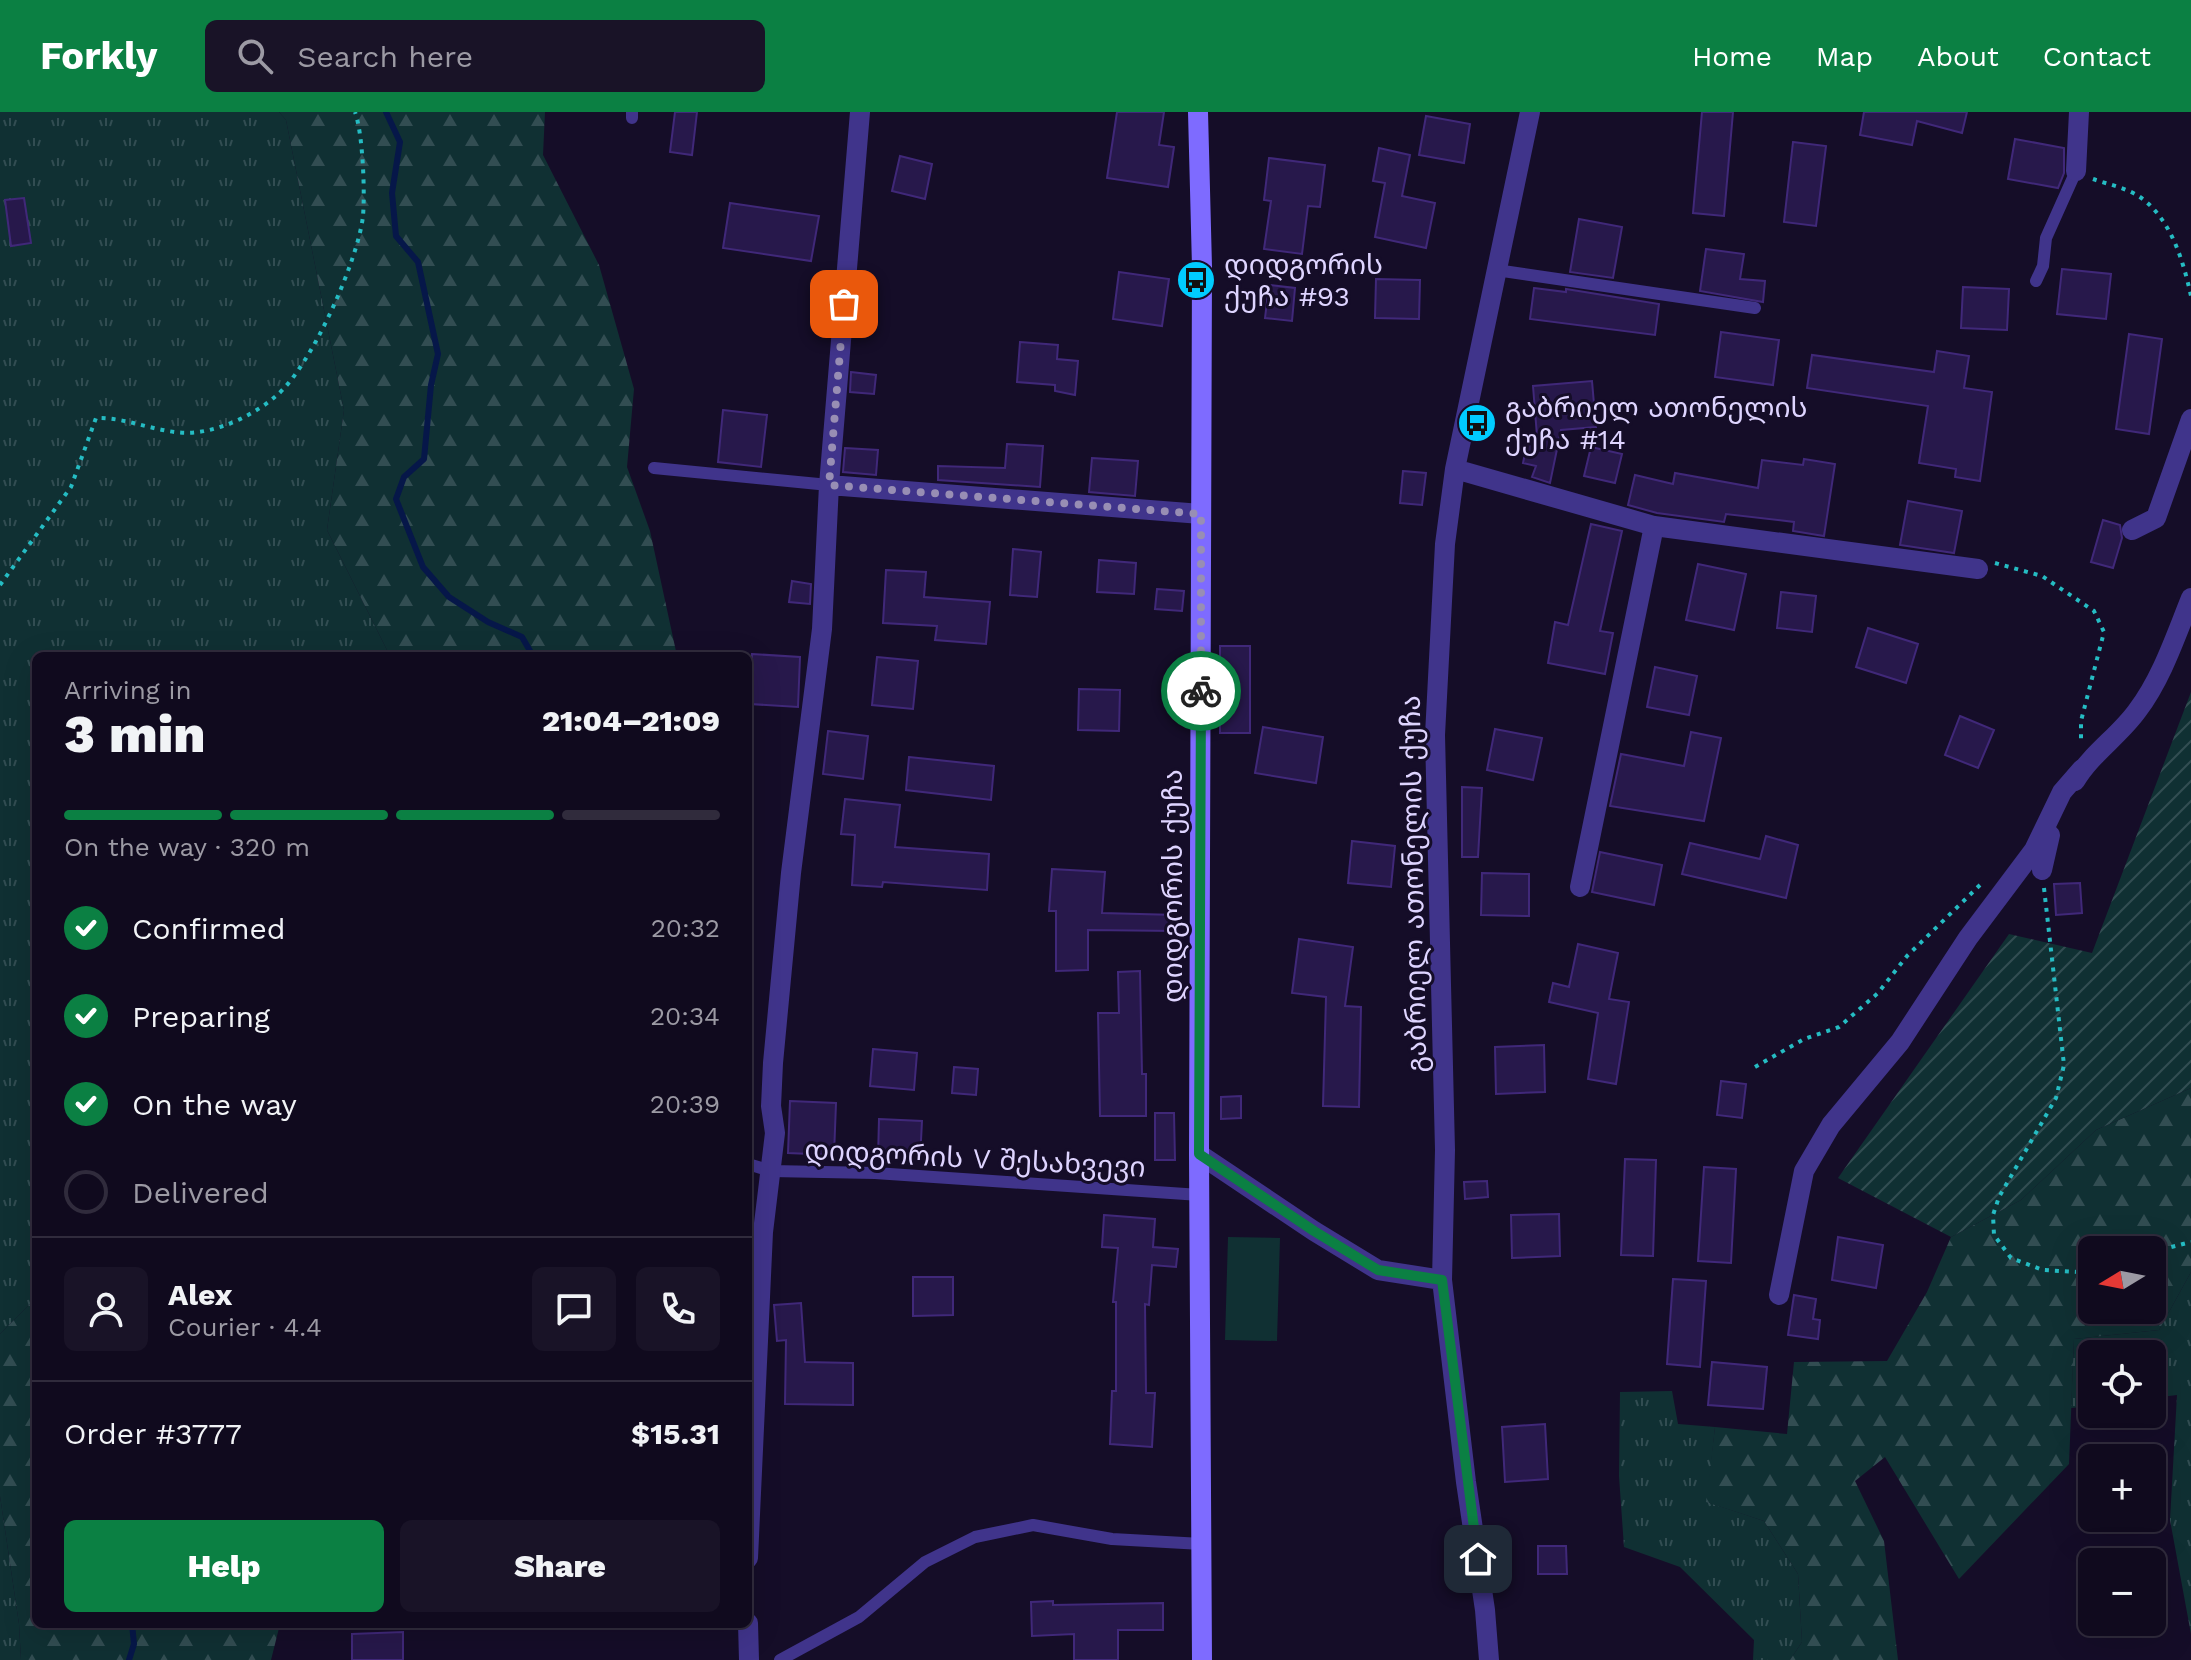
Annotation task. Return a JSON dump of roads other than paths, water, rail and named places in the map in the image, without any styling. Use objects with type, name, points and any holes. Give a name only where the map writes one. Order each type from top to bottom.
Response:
[{"type":"street","points":[[752,1446],[763,1232],[775,1133],[771,1106],[773,1063],[791,873],[822,629],[829,485],[860,112]]},
{"type":"street","name":"დიდგორის ქუჩა","points":[[1198,112],[1202,267],[1199,1154],[1202,1660]]},
{"type":"street","name":"გაბრიელ ათონელის ქუჩა","points":[[1489,1660],[1442,1280],[1445,1150],[1435,735],[1445,544],[1455,469],[1530,112]]},
{"type":"street","points":[[2076,171],[2079,112]]},
{"type":"street","points":[[2132,530],[2156,518],[2191,419]]},
{"type":"street","points":[[1455,469],[1654,526],[1978,569]]},
{"type":"street","points":[[829,485],[1201,514]]},
{"type":"street","points":[[1580,887],[1654,526]]},
{"type":"street","points":[[1779,1295],[1804,1171],[1831,1125],[1900,1042],[1968,938],[2034,850],[2062,792],[2138,710],[2168,655],[2191,598]]},
{"type":"street","points":[[2042,870],[2054,821],[2082,769]]},
{"type":"street","points":[[1199,1154],[1378,1270],[1442,1280]]},
{"type":"street","points":[[748,1628],[749,1660]]},
{"type":"lane","points":[[2036,281],[2043,266],[2046,238],[2076,171]]},
{"type":"lane","points":[[1496,270],[1755,308]]},
{"type":"lane","points":[[654,468],[829,485]]},
{"type":"lane","name":"დიდგორის V შესახვევი","points":[[752,1165],[771,1171],[875,1173],[1200,1195]]},
{"type":"lane","points":[[780,1660],[859,1617],[925,1562],[975,1537],[1033,1525],[1112,1539],[1202,1544]]},
{"type":"waterway","points":[[386,112],[400,142],[392,193],[396,236],[418,262],[438,354],[431,385],[424,459],[404,477],[396,499],[423,567],[449,597],[488,622],[522,637],[531,652]]},
{"type":"waterway","points":[[129,1660],[134,1644],[132,1628]]},
{"type":"place","name":"დიდგორის ქუჩა #93","points":[[1196,280]]},
{"type":"place","name":"გაბრიელ ათონელის ქუჩა #14","points":[[1477,423]]}]
